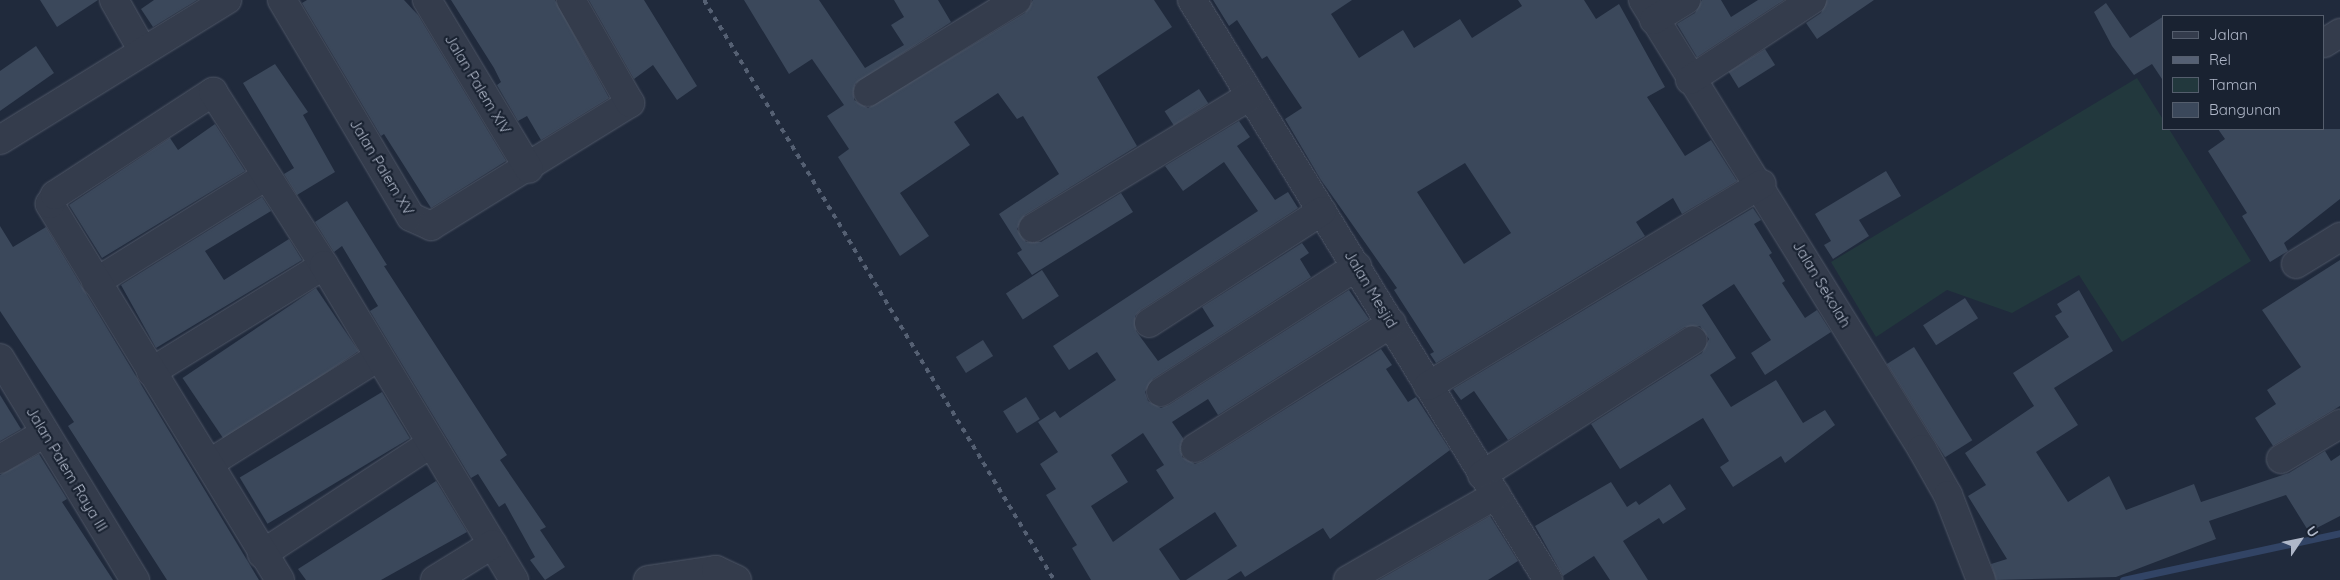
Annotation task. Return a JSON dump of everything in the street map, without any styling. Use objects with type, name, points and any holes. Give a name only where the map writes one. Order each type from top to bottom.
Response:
[{"type":"street","points":[[114,0],[143,51]]},
{"type":"street","points":[[0,140],[228,0]]},
{"type":"street","name":"Jalan Palem XV","points":[[282,0],[411,217],[420,225],[431,226],[529,169]]},
{"type":"street","name":"Jalan Palem XIV","points":[[427,0],[529,169]]},
{"type":"street","points":[[529,169],[630,103],[571,0]]},
{"type":"street","points":[[868,92],[1017,0]]},
{"type":"street","name":"Jalan Mesjid","points":[[1192,0],[1548,580]]},
{"type":"street","points":[[1648,10],[1686,0]]},
{"type":"street","points":[[1690,80],[1812,0]]},
{"type":"street","name":"Jalan Sekolah","points":[[1648,10],[1690,80],[1762,184],[1948,495],[1978,572]]},
{"type":"street","points":[[2325,42],[2340,33]]},
{"type":"street","points":[[280,580],[262,554],[210,464],[54,214],[50,204],[55,195],[213,92],[265,177],[324,264],[430,444],[514,580]]},
{"type":"street","points":[[1033,228],[1250,96]]},
{"type":"street","points":[[96,282],[265,177]]},
{"type":"street","points":[[1428,386],[1762,184]]},
{"type":"street","points":[[1149,323],[1322,211]]},
{"type":"street","points":[[2296,264],[2340,237]]},
{"type":"street","points":[[152,372],[324,264]]},
{"type":"street","points":[[1161,392],[1357,266]]},
{"type":"street","points":[[1195,448],[1392,323]]},
{"type":"street","points":[[1348,580],[1489,485],[1693,340]]},
{"type":"street","points":[[210,464],[378,357]]},
{"type":"street","name":"Jalan Palem Raya III","points":[[0,358],[135,580]]},
{"type":"street","points":[[2281,459],[2340,424]]},
{"type":"street","points":[[0,458],[45,433]]},
{"type":"street","points":[[262,554],[430,444]]},
{"type":"street","points":[[435,580],[493,544]]},
{"type":"street","points":[[648,580],[716,570],[737,580]]},
{"type":"green space","points":[[2137,78],[2162,118],[2162,130],[2170,130],[2251,261],[2122,342],[2079,275],[2012,313],[1947,290],[1876,337],[1831,262]]},
{"type":"building","points":[[40,0],[98,0],[57,27]]},
{"type":"building","points":[[154,0],[197,0],[153,27],[141,9]]},
{"type":"building","points":[[307,0],[404,0],[418,15],[506,161],[431,208],[384,134],[381,136],[302,3]]},
{"type":"building","points":[[451,0],[555,0],[609,98],[541,140],[527,116],[518,121],[497,85],[501,82],[494,68]]},
{"type":"building","points":[[589,0],[644,0],[697,86],[677,100],[653,65],[634,79]]},
{"type":"building","points":[[744,0],[819,0],[865,68],[904,45],[891,25],[904,17],[894,0],[938,0],[951,22],[855,84],[854,100],[868,108],[1025,13],[1033,0],[1154,0],[1172,27],[1097,77],[1137,146],[1025,215],[1017,229],[1026,242],[1041,242],[1121,193],[1133,212],[1032,275],[1017,253],[1022,250],[999,214],[1059,174],[1023,116],[1017,119],[998,93],[954,122],[970,145],[900,193],[929,236],[900,256],[838,157],[849,149],[827,116],[844,105],[812,59],[789,74]]},
{"type":"building","points":[[1213,0],[1352,0],[1331,14],[1359,58],[1403,30],[1414,48],[1460,19],[1472,38],[1522,6],[1518,0],[1584,0],[1596,19],[1619,4],[1665,87],[1647,97],[1685,156],[1711,140],[1737,181],[1682,214],[1673,198],[1636,222],[1645,236],[1436,363],[1430,354],[1434,352],[1394,290],[1397,288],[1321,180],[1285,119],[1302,108],[1267,56],[1262,59],[1237,20],[1229,26]],"holes":[[[1465,163],[1511,233],[1464,264],[1417,192]]]},
{"type":"building","points":[[1702,0],[1721,0],[1731,17],[1758,0],[1784,0],[1697,57],[1677,24],[1695,13]]},
{"type":"building","points":[[1827,0],[1874,0],[1817,39],[1806,23],[1821,13]]},
{"type":"building","points":[[2106,3],[2130,38],[2162,17],[2162,79],[2152,64],[2134,75],[2112,46],[2094,12]]},
{"type":"building","points":[[36,46],[54,73],[0,111],[0,71]]},
{"type":"building","points":[[1765,49],[1775,65],[1739,88],[1729,72]]},
{"type":"building","points":[[275,64],[308,112],[303,115],[335,172],[297,195],[284,174],[294,168],[243,83]]},
{"type":"building","points":[[1199,89],[1208,103],[1174,126],[1165,111]]},
{"type":"building","points":[[1239,121],[1250,137],[1237,146],[1275,200],[1288,192],[1298,208],[1141,310],[1135,316],[1136,331],[1158,361],[1214,326],[1202,307],[1302,243],[1309,253],[1300,259],[1311,277],[1153,379],[1145,392],[1148,401],[1161,408],[1169,405],[1349,290],[1369,319],[1218,415],[1208,399],[1172,422],[1183,438],[1182,457],[1195,464],[1203,461],[1381,349],[1392,365],[1386,369],[1408,402],[1416,397],[1450,450],[1330,539],[1323,528],[1245,577],[1241,571],[1227,580],[1186,580],[1237,546],[1215,512],[1159,549],[1180,580],[1091,580],[1072,548],[1077,545],[1046,495],[1056,489],[1040,464],[1058,452],[1038,422],[1055,411],[1060,418],[1116,380],[1097,352],[1069,370],[1053,346],[1258,211],[1224,162],[1183,191],[1165,166]],"holes":[[[1143,433],[1164,465],[1156,470],[1174,498],[1113,542],[1091,506],[1128,482],[1111,455]]]},
{"type":"building","points":[[215,124],[245,171],[102,258],[69,205],[170,138],[178,150]]},
{"type":"building","points":[[2340,129],[2340,199],[2284,243],[2288,251],[2270,262],[2242,216],[2247,213],[2208,151],[2225,139],[2219,130]]},
{"type":"building","points":[[1886,171],[1901,196],[1859,220],[1869,236],[1833,259],[1824,245],[1831,241],[1815,214]]},
{"type":"building","points":[[262,197],[271,211],[205,251],[224,280],[289,239],[302,260],[156,348],[121,285]]},
{"type":"building","points":[[347,201],[387,265],[384,266],[507,455],[500,460],[546,527],[540,530],[565,567],[545,580],[530,560],[535,557],[505,503],[499,507],[478,474],[471,478],[370,311],[378,306],[342,246],[334,252],[315,222]]},
{"type":"building","points":[[1753,208],[1761,220],[1754,224],[1772,253],[1769,255],[1785,281],[1782,283],[1805,318],[1817,310],[1831,332],[1765,375],[1751,353],[1771,340],[1734,284],[1702,305],[1736,358],[1710,375],[1731,407],[1776,380],[1803,423],[1825,410],[1835,425],[1785,463],[1781,456],[1733,487],[1720,467],[1729,461],[1703,418],[1620,469],[1591,424],[1702,353],[1709,339],[1700,326],[1685,327],[1508,440],[1474,391],[1461,400],[1453,389]]},
{"type":"building","points":[[0,226],[13,247],[46,227],[259,580],[167,580],[68,426],[74,422],[0,311]]},
{"type":"building","points":[[2340,260],[2340,406],[2273,446],[2255,418],[2276,404],[2267,390],[2301,367],[2262,310]]},
{"type":"building","points":[[1042,270],[1059,296],[1023,319],[1006,293]]},
{"type":"building","points":[[316,288],[358,351],[225,441],[183,378]]},
{"type":"building","points":[[2079,290],[2113,351],[2054,388],[2078,425],[2036,452],[2068,502],[2109,476],[2126,510],[2194,484],[2201,502],[2289,473],[2325,451],[2331,461],[2340,455],[2340,516],[2309,532],[2286,495],[2209,521],[2216,539],[2116,577],[1996,580],[1991,564],[2007,559],[1968,496],[1986,485],[1965,453],[2034,406],[2013,373],[2069,337],[2055,316],[2062,312],[2057,304]]},
{"type":"building","points":[[1965,298],[1978,318],[1936,345],[1923,325]]},
{"type":"building","points":[[983,340],[993,356],[966,373],[956,357]]},
{"type":"building","points":[[1914,347],[1972,440],[1945,457],[1887,364]]},
{"type":"building","points":[[382,392],[410,438],[268,524],[240,477]]},
{"type":"building","points":[[0,395],[21,429],[0,441]]},
{"type":"building","points":[[1026,397],[1040,419],[1017,433],[1003,411]]},
{"type":"building","points":[[39,454],[67,499],[62,502],[113,580],[0,580],[0,475]]},
{"type":"building","points":[[436,481],[467,532],[381,580],[306,580],[298,569]]},
{"type":"building","points":[[1611,482],[1627,507],[1636,501],[1639,505],[1670,484],[1686,509],[1663,524],[1659,518],[1623,541],[1648,580],[1610,580],[1594,556],[1563,576],[1535,526]]},
{"type":"building","points":[[1490,516],[1518,561],[1488,580],[1379,580]]},
{"type":"waterway","points":[[2123,580],[2340,533]]},
{"type":"railway","points":[[704,0],[1054,580]]}]
